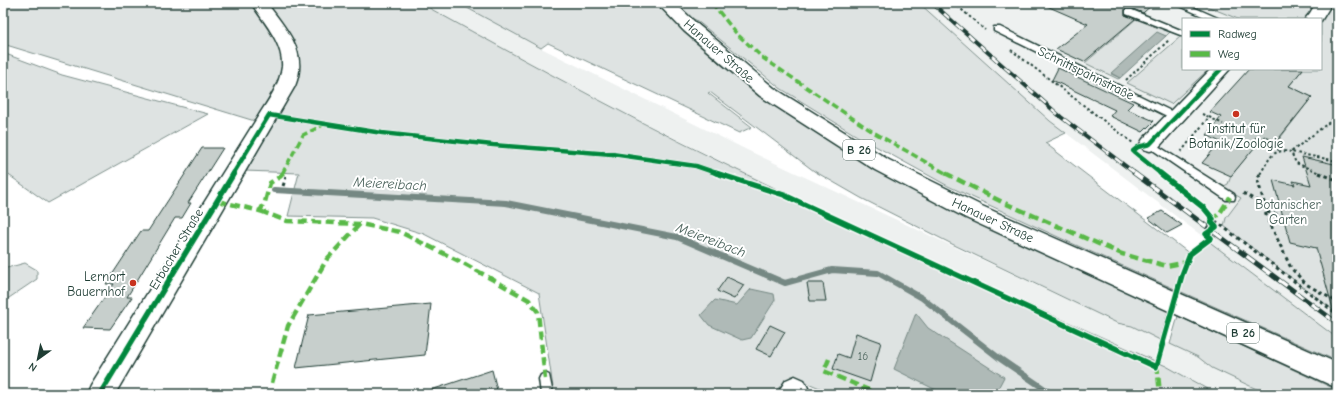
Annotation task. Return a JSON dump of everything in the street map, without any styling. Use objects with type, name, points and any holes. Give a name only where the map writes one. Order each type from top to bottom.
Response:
[{"type":"main road","name":"Erbacher Straße","points":[[100,394],[269,115],[288,78],[291,68],[291,59],[288,49],[259,3]]},
{"type":"main road","name":"Hanauer Straße","points":[[671,7],[767,92],[882,165],[974,212],[1337,376]]},
{"type":"street","points":[[1314,18],[1324,3]]},
{"type":"street","points":[[1144,145],[1220,70]]},
{"type":"lane","points":[[1177,3],[1214,18]]},
{"type":"lane","points":[[1129,12],[1180,33]]},
{"type":"lane","name":"Schnittspahnstraße","points":[[997,29],[1117,88],[1180,111]]},
{"type":"lane","points":[[1144,145],[1230,197]]},
{"type":"lane","points":[[545,380],[547,394]]},
{"type":"path","points":[[954,3],[988,33]]},
{"type":"path","points":[[1117,88],[1180,33]]},
{"type":"path","points":[[1007,47],[1144,145]]},
{"type":"path","points":[[1180,111],[1209,117],[1223,124]]},
{"type":"path","points":[[1291,152],[1337,116]]},
{"type":"path","points":[[1186,158],[1180,154],[1209,117]]},
{"type":"path","points":[[325,124],[390,134],[493,145],[612,154],[696,166],[784,195],[1156,367]]},
{"type":"path","points":[[1255,138],[1280,150],[1337,161]]},
{"type":"path","points":[[1280,150],[1274,153],[1257,178],[1266,206],[1266,215],[1291,268],[1306,284],[1337,302]]},
{"type":"path","points":[[1291,152],[1296,162],[1337,180]]},
{"type":"path","points":[[283,186],[286,177]]},
{"type":"path","points":[[1240,191],[1266,206]]},
{"type":"path","points":[[1266,212],[1283,216]]},
{"type":"path","points":[[1208,239],[1211,238],[1206,234],[1216,227],[1210,222],[1213,219],[1337,314]]},
{"type":"shaded area","points":[[423,3],[458,3],[541,48],[747,150],[1117,323],[1132,326],[1198,357],[1212,368],[1267,394],[1216,394],[1166,366],[762,182],[621,111],[500,47],[431,9]]},
{"type":"shaded area","points":[[919,3],[1337,3],[1337,338],[1050,121]]},
{"type":"shaded area","points":[[1157,32],[1166,36],[1120,78],[1111,73]]},
{"type":"shaded area","points":[[751,289],[774,294],[775,300],[751,338],[742,340],[709,325],[701,315],[715,300],[737,305]]},
{"type":"shaded area","points":[[916,313],[928,328],[1004,377],[995,394],[944,394],[894,369]]},
{"type":"green space","points":[[3,3],[423,3],[431,9],[554,76],[720,162],[812,206],[1166,366],[1216,394],[834,394],[791,376],[772,394],[554,394],[539,293],[424,234],[372,218],[288,216],[299,173],[244,171],[271,126],[3,44]]},
{"type":"green space","points":[[458,3],[659,3],[719,63],[771,102],[844,150],[981,225],[1168,311],[1160,340],[1132,326],[1117,323],[952,244],[861,198],[814,171],[710,92],[708,93],[752,127],[739,133],[548,43],[541,48]]},
{"type":"green space","points":[[669,3],[919,3],[1050,121],[1066,133],[1045,143],[1190,254],[1207,240],[1337,338],[1337,361],[1069,242],[948,186],[857,136],[780,88],[696,20],[678,15]]},
{"type":"green space","name":"Botanischer Garten","points":[[1199,3],[1337,3],[1337,313],[1224,226],[1226,218],[1241,198],[1222,187],[1228,184],[1231,176],[1252,150],[1258,134],[1277,142],[1312,97],[1289,86],[1302,70],[1322,70],[1322,18],[1236,18]]},
{"type":"green space","points":[[1137,18],[1170,32],[1166,36],[1157,33],[1111,74],[1120,78],[1118,79],[1085,63]]},
{"type":"green space","points":[[1180,37],[1182,38],[1182,70],[1208,70],[1171,104],[1127,83]]},
{"type":"green space","points":[[3,53],[62,75],[208,114],[48,203],[3,171]]},
{"type":"green space","points":[[25,263],[37,270],[37,279],[3,302],[3,269]]},
{"type":"green space","points":[[1178,316],[1337,390],[1337,394],[1267,394],[1212,368],[1198,357],[1170,344]]},
{"type":"building","points":[[1040,3],[1154,3],[1143,13],[1133,9],[1125,9],[1125,15],[1135,19],[1084,62],[1056,49],[1088,24]]},
{"type":"building","points":[[1058,68],[1133,103],[1127,109],[1154,121],[1143,132],[1110,116],[1115,110],[1052,80]]},
{"type":"building","points":[[1248,70],[1302,70],[1289,86],[1312,97],[1276,142],[1264,136],[1231,176],[1202,163],[1220,142],[1207,135],[1221,117],[1210,112]]},
{"type":"building","points":[[202,148],[223,148],[188,203],[191,203],[182,218],[175,218],[127,297],[132,297],[110,329],[83,328],[114,284],[106,284],[141,231],[148,231]]},
{"type":"building","points":[[1302,157],[1334,164],[1337,174],[1337,309],[1333,309],[1316,248],[1290,242],[1273,180],[1295,185],[1293,181],[1311,185]]},
{"type":"building","points":[[1162,211],[1182,225],[1167,233],[1148,218]]},
{"type":"building","points":[[727,277],[744,285],[734,299],[717,291]]},
{"type":"building","points":[[807,283],[823,283],[826,301],[810,301]]},
{"type":"building","points":[[431,304],[425,355],[296,368],[309,315]]},
{"type":"building","points":[[770,325],[785,332],[771,356],[756,349]]},
{"type":"building","points":[[856,333],[881,342],[870,382],[833,369],[838,354],[849,358]]},
{"type":"building","points":[[492,370],[498,394],[429,394],[428,391]]},
{"type":"waterway","name":"Meiereibach","points":[[274,190],[506,203],[677,237],[785,283],[832,270],[878,273],[922,298],[999,358],[1052,394]]},
{"type":"railway","points":[[932,3],[1061,117],[1136,174]]},
{"type":"railway","points":[[1134,173],[1337,323]]},
{"type":"marked path","points":[[712,3],[736,33],[763,58],[873,132],[921,160],[1002,202],[1122,254],[1167,266],[1187,262],[1186,264]]},
{"type":"marked path","points":[[218,201],[260,211],[265,202],[270,183],[281,176],[303,135],[325,124]]},
{"type":"marked path","points":[[1211,217],[1213,219],[1220,213],[1230,197]]},
{"type":"marked path","points":[[260,211],[287,221],[360,224]]},
{"type":"marked path","points":[[272,383],[288,326],[327,259],[360,224],[400,232],[465,264],[529,300],[538,312],[545,379]]},
{"type":"marked path","points":[[829,359],[824,371],[878,394]]},
{"type":"marked path","points":[[1157,364],[1160,394]]},
{"type":"cycle path","points":[[100,394],[269,115],[382,133],[493,145],[612,154],[696,166],[784,195],[1156,367],[1182,275],[1190,254],[1211,238],[1206,234],[1216,227],[1211,222],[1213,219],[1204,208],[1133,151],[1138,147],[1150,144],[1220,70]]},
{"type":"place","name":"Institut für Botanik/Zoologie","points":[[1236,114]]},
{"type":"place","name":"Lernort Bauernhof","points":[[133,283]]}]
